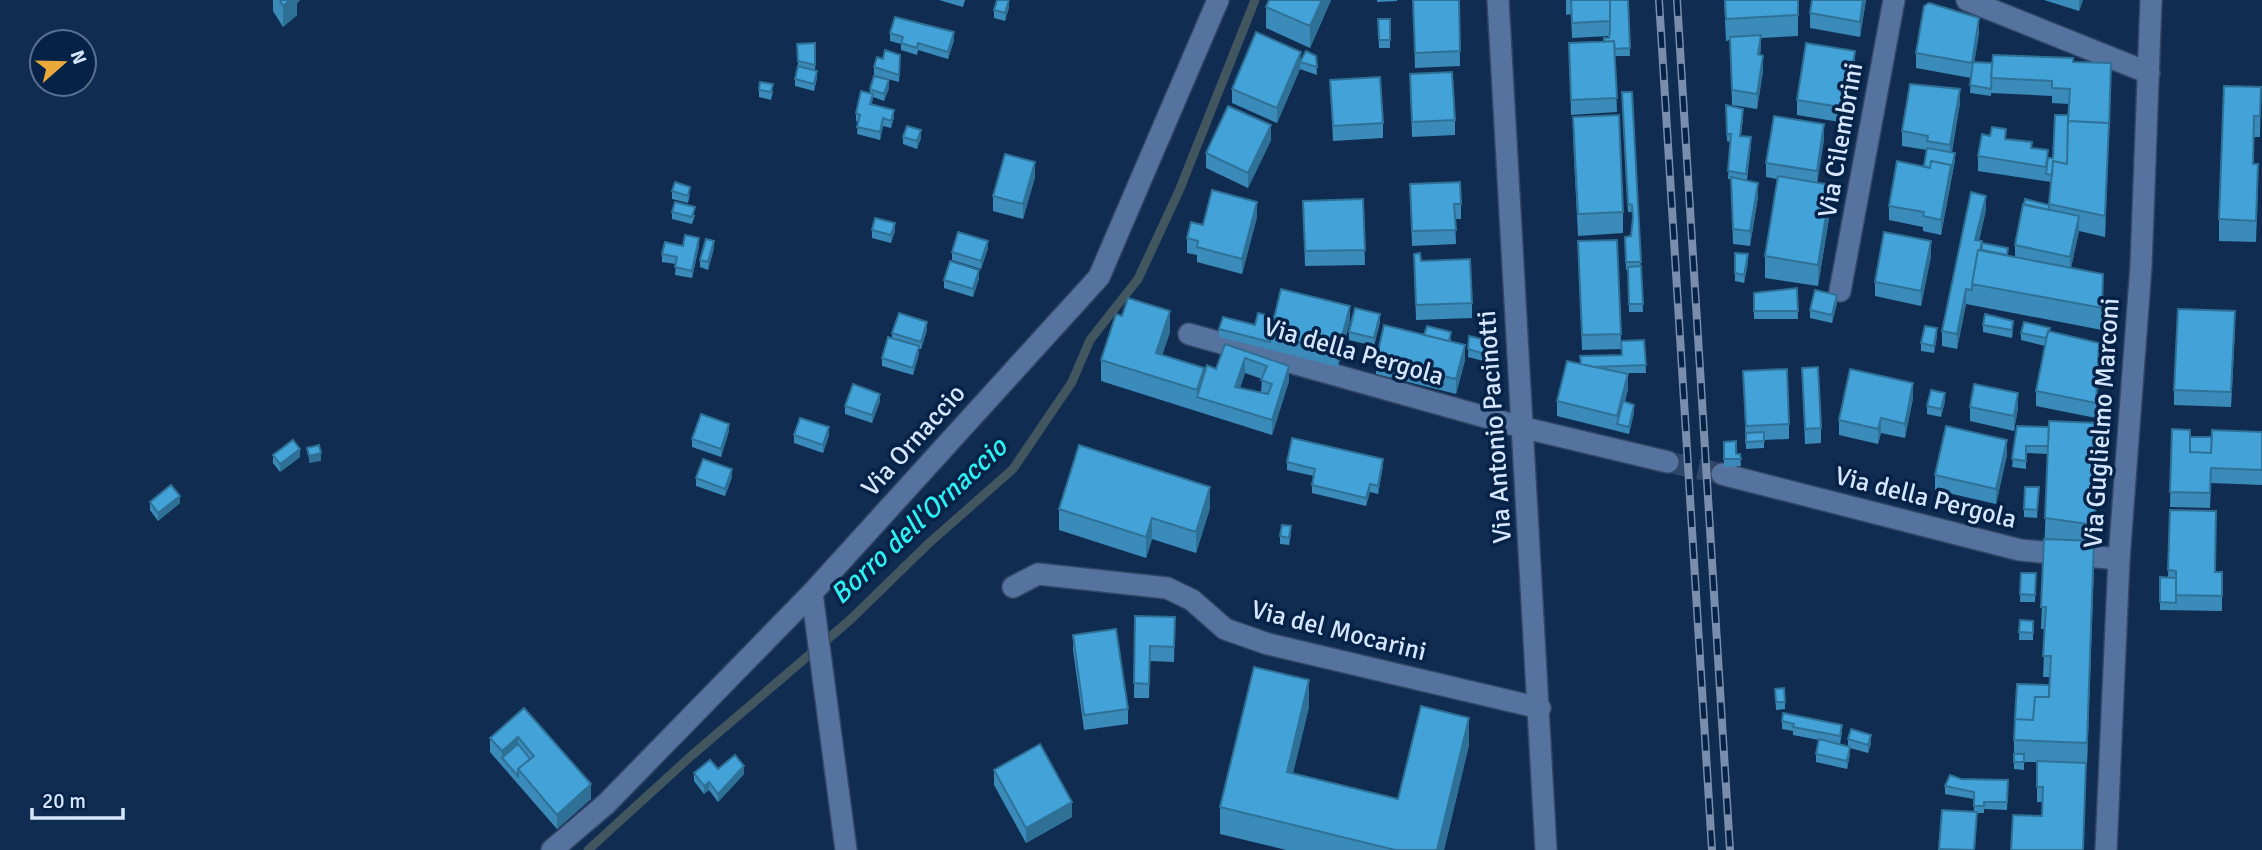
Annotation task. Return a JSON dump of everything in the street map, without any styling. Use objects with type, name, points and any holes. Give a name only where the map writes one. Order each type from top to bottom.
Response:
[{"type":"street","name":"Via Ornaccio","points":[[552,850],[606,804],[811,593],[1099,277],[1217,0]]},
{"type":"street","name":"Via Antonio Pacinotti","points":[[1498,0],[1521,427],[1541,708],[1546,850]]},
{"type":"street","name":"Via Cilembrini","points":[[1840,291],[1894,0]]},
{"type":"street","points":[[1967,0],[2149,72]]},
{"type":"street","name":"Via Guglielmo Marconi","points":[[2106,850],[2119,559],[2141,266],[2151,0]]},
{"type":"street","name":"Via della Pergola","points":[[1189,334],[1521,427],[1668,462]]},
{"type":"street","name":"Via della Pergola","points":[[1722,474],[2020,550],[2119,559]]},
{"type":"street","name":"Via del Mocarini","points":[[1013,587],[1038,574],[1167,588],[1192,600],[1225,629],[1268,644],[1541,708]]},
{"type":"street","points":[[811,593],[846,850]]},
{"type":"building","points":[[997,0],[1009,0],[1005,13],[994,10]]},
{"type":"building","points":[[1269,0],[1322,0],[1310,26],[1266,7]]},
{"type":"building","points":[[1413,0],[1459,0],[1460,51],[1415,53]]},
{"type":"building","points":[[1571,0],[1610,0],[1610,21],[1572,23]]},
{"type":"building","points":[[1610,0],[1628,0],[1630,48],[1615,49],[1614,41],[1604,42],[1604,38],[1609,38]]},
{"type":"building","points":[[1725,0],[1798,0],[1798,15],[1726,19]]},
{"type":"building","points":[[1812,0],[1863,0],[1860,22],[1810,13]]},
{"type":"building","points":[[1929,3],[1979,18],[1972,63],[1916,53],[1924,6]]},
{"type":"building","points":[[895,17],[954,32],[948,52],[918,43],[917,48],[901,43],[903,37],[890,33]]},
{"type":"building","points":[[1378,19],[1390,19],[1390,40],[1379,40]]},
{"type":"building","points":[[1256,32],[1301,52],[1277,108],[1232,89]]},
{"type":"building","points":[[1761,35],[1758,54],[1763,56],[1757,94],[1732,90],[1730,37]]},
{"type":"building","points":[[1614,41],[1617,98],[1571,100],[1569,43]]},
{"type":"building","points":[[815,43],[815,65],[798,61],[797,44]]},
{"type":"building","points":[[1806,43],[1855,51],[1846,108],[1797,100]]},
{"type":"building","points":[[885,50],[900,55],[899,75],[874,67],[877,57],[883,59]]},
{"type":"building","points":[[1306,51],[1316,56],[1317,67],[1300,62]]},
{"type":"building","points":[[1993,55],[2073,58],[2073,62],[2111,63],[2109,129],[2109,123],[2068,121],[2070,89],[2052,88],[2052,81],[1991,78]]},
{"type":"building","points":[[1973,62],[1992,63],[1991,89],[1970,85]]},
{"type":"building","points":[[798,66],[817,71],[814,84],[795,79]]},
{"type":"building","points":[[1452,72],[1455,120],[1412,122],[1410,74]]},
{"type":"building","points":[[874,76],[889,80],[884,94],[870,89]]},
{"type":"building","points":[[1380,77],[1383,123],[1333,126],[1330,80]]},
{"type":"building","points":[[760,82],[773,84],[771,92],[759,90]]},
{"type":"building","points":[[1910,84],[1960,89],[1950,145],[1927,141],[1928,136],[1902,131]]},
{"type":"building","points":[[2224,86],[2261,87],[2260,116],[2254,116],[2253,164],[2258,164],[2256,221],[2219,219]]},
{"type":"building","points":[[861,91],[873,94],[870,104],[894,110],[891,121],[883,118],[880,132],[857,127],[860,115],[856,113]]},
{"type":"building","points":[[1622,92],[1632,92],[1641,262],[1626,262],[1625,237],[1631,236],[1633,217],[1632,205],[1628,204]]},
{"type":"building","points":[[1726,105],[1743,109],[1740,136],[1751,137],[1746,174],[1728,171],[1731,134],[1727,134]]},
{"type":"building","points":[[1228,106],[1271,125],[1248,173],[1206,153]]},
{"type":"building","points":[[1619,115],[1623,212],[1578,214],[1573,117]]},
{"type":"building","points":[[2055,115],[2068,115],[2067,164],[2053,161],[2052,175],[2046,174],[2048,158],[2053,158]]},
{"type":"building","points":[[1774,116],[1824,124],[1817,171],[1766,163]]},
{"type":"building","points":[[2068,121],[2109,123],[2105,216],[2049,204],[2053,161],[2067,164]]},
{"type":"building","points":[[907,126],[921,130],[917,141],[903,137]]},
{"type":"building","points":[[1992,127],[2006,129],[2005,139],[2032,142],[2031,148],[2048,150],[2046,167],[1978,156],[1982,134],[1990,136]]},
{"type":"building","points":[[1927,148],[1955,153],[1951,172],[1951,165],[1931,161],[1930,168],[1924,166]]},
{"type":"building","points":[[1005,154],[1035,162],[1023,204],[993,196]]},
{"type":"building","points":[[1897,161],[1930,168],[1931,161],[1951,165],[1941,220],[1923,216],[1924,212],[1889,206]]},
{"type":"building","points":[[1778,176],[1831,185],[1818,265],[1765,256]]},
{"type":"building","points":[[1731,177],[1758,183],[1750,231],[1733,229]]},
{"type":"building","points":[[675,182],[690,187],[688,196],[672,191]]},
{"type":"building","points":[[1460,182],[1461,204],[1454,204],[1456,230],[1412,231],[1410,184]]},
{"type":"building","points":[[1212,190],[1257,202],[1242,259],[1197,247],[1198,241],[1187,238],[1191,222],[1203,225]]},
{"type":"building","points":[[1971,192],[1986,196],[1975,240],[1982,241],[1978,250],[1972,290],[1966,289],[1957,334],[1942,331]]},
{"type":"building","points":[[1363,199],[1365,250],[1305,251],[1303,201]]},
{"type":"building","points":[[2025,199],[2049,205],[2049,210],[2024,205]]},
{"type":"building","points":[[675,202],[695,207],[692,217],[672,212]]},
{"type":"building","points":[[2023,204],[2079,216],[2070,257],[2015,245]]},
{"type":"building","points":[[875,218],[895,223],[891,235],[872,230]]},
{"type":"building","points":[[958,232],[988,241],[981,261],[952,252]]},
{"type":"building","points":[[1884,232],[1931,241],[1921,291],[1875,282]]},
{"type":"building","points":[[685,235],[699,238],[692,271],[675,267],[677,257],[662,254],[665,242],[683,246]]},
{"type":"building","points":[[706,239],[714,241],[708,262],[700,260]]},
{"type":"building","points":[[1617,240],[1621,334],[1582,335],[1578,241]]},
{"type":"building","points":[[1982,243],[2008,248],[2007,255],[1982,250]]},
{"type":"building","points":[[1978,250],[2103,274],[2102,308],[1972,284]]},
{"type":"building","points":[[1420,253],[1421,261],[1470,259],[1472,303],[1416,305],[1414,254]]},
{"type":"building","points":[[1735,253],[1748,254],[1744,275],[1735,273]]},
{"type":"building","points":[[950,261],[979,270],[973,289],[944,280]]},
{"type":"building","points":[[1641,266],[1643,304],[1629,304],[1628,267]]},
{"type":"building","points":[[1797,288],[1798,311],[1754,311],[1754,293]]},
{"type":"building","points":[[1281,289],[1350,306],[1338,352],[1270,335]]},
{"type":"building","points":[[1815,290],[1837,295],[1832,315],[1810,310]]},
{"type":"building","points":[[1128,298],[1170,311],[1156,353],[1204,368],[1197,390],[1101,360],[1116,314],[1122,316]]},
{"type":"building","points":[[1355,308],[1380,314],[1374,338],[1349,332]]},
{"type":"building","points":[[2178,309],[2235,311],[2231,392],[2174,390]]},
{"type":"building","points":[[899,313],[927,322],[921,342],[892,333]]},
{"type":"building","points":[[1258,313],[1274,317],[1270,342],[1219,329],[1223,317],[1255,325]]},
{"type":"building","points":[[1985,314],[2013,321],[2012,330],[1983,325]]},
{"type":"building","points":[[2024,322],[2050,328],[2046,338],[2021,333]]},
{"type":"building","points":[[1384,325],[1465,345],[1456,379],[1376,360]]},
{"type":"building","points":[[1427,326],[1451,332],[1449,341],[1424,335]]},
{"type":"building","points":[[1925,326],[1937,328],[1934,346],[1921,343]]},
{"type":"building","points":[[2048,331],[2099,343],[2096,403],[2036,391]]},
{"type":"building","points":[[1469,336],[1494,342],[1495,357],[1468,349]]},
{"type":"building","points":[[888,337],[919,346],[913,368],[882,358]]},
{"type":"building","points":[[1644,340],[1646,365],[1594,367],[1581,364],[1580,356],[1622,355],[1621,341]]},
{"type":"building","points":[[1225,344],[1289,366],[1272,420],[1197,397],[1207,365],[1216,369]],"holes":[[[1245,358],[1267,366],[1261,380],[1272,384],[1268,394],[1235,387]]]},
{"type":"building","points":[[1567,361],[1628,374],[1617,416],[1557,401]]},
{"type":"building","points":[[1818,367],[1821,428],[1805,429],[1802,368]]},
{"type":"building","points":[[1787,369],[1789,424],[1746,426],[1743,371]]},
{"type":"building","points":[[1850,369],[1913,383],[1905,424],[1881,418],[1878,429],[1839,420]]},
{"type":"building","points":[[853,384],[880,394],[872,415],[845,406]]},
{"type":"building","points":[[1974,384],[2018,393],[2014,416],[1970,407]]},
{"type":"building","points":[[1931,390],[1945,393],[1941,409],[1927,406]]},
{"type":"building","points":[[1623,401],[1634,405],[1629,427],[1617,424]]},
{"type":"building","points":[[701,414],[729,424],[721,449],[692,439]]},
{"type":"building","points":[[800,418],[829,427],[823,445],[794,435]]},
{"type":"building","points":[[2049,421],[2098,423],[2095,525],[2045,518]]},
{"type":"building","points":[[1946,426],[2007,440],[1996,489],[1935,475]]},
{"type":"building","points":[[2017,426],[2049,427],[2048,446],[2026,446],[2026,461],[2012,459]]},
{"type":"building","points":[[2172,429],[2190,430],[2190,452],[2211,453],[2212,430],[2262,432],[2262,470],[2211,468],[2210,493],[2170,492]]},
{"type":"building","points":[[1764,432],[1764,441],[1746,442],[1746,433]]},
{"type":"building","points":[[2190,437],[2212,437],[2211,453],[2190,452]]},
{"type":"building","points":[[1292,438],[1383,459],[1378,486],[1370,484],[1366,498],[1312,485],[1315,469],[1287,462]]},
{"type":"building","points":[[293,440],[300,449],[280,464],[273,455]]},
{"type":"building","points":[[1736,441],[1736,454],[1740,454],[1741,459],[1724,459],[1724,442]]},
{"type":"building","points":[[319,445],[321,453],[309,456],[307,448]]},
{"type":"building","points":[[1079,445],[1210,487],[1196,532],[1152,518],[1146,537],[1059,509]]},
{"type":"building","points":[[703,459],[732,469],[725,489],[696,478]]},
{"type":"building","points":[[171,485],[180,496],[158,513],[150,502]]},
{"type":"building","points":[[2025,487],[2039,487],[2037,510],[2024,509]]},
{"type":"building","points":[[2170,510],[2216,511],[2215,572],[2222,572],[2222,596],[2176,595],[2176,571],[2168,570]]},
{"type":"building","points":[[1282,525],[1291,526],[1289,538],[1280,536]]},
{"type":"building","points":[[2044,539],[2094,541],[2087,743],[2014,740],[2015,719],[2033,720],[2035,697],[2049,697],[2051,656],[2043,656],[2046,607],[2041,607]]},
{"type":"building","points":[[2021,573],[2036,573],[2035,595],[2020,594]]},
{"type":"building","points":[[2160,577],[2176,578],[2176,603],[2160,602]]},
{"type":"building","points":[[1135,616],[1175,617],[1174,647],[1150,646],[1149,684],[1134,683]]},
{"type":"building","points":[[2020,620],[2033,621],[2033,633],[2019,632]]},
{"type":"building","points":[[1116,629],[1128,709],[1084,715],[1073,635]]},
{"type":"building","points":[[1254,667],[1309,680],[1287,772],[1398,799],[1421,706],[1469,718],[1437,850],[1395,850],[1220,807]]},
{"type":"building","points":[[2017,684],[2049,685],[2049,697],[2035,697],[2033,720],[2015,719]]},
{"type":"building","points":[[1784,688],[1785,702],[1776,702],[1775,689]]},
{"type":"building","points":[[524,708],[591,784],[557,815],[518,769],[534,756],[518,737],[502,751],[490,738]]},
{"type":"building","points":[[1783,713],[1842,725],[1840,736],[1793,727],[1794,724],[1782,721]]},
{"type":"building","points":[[1851,729],[1871,735],[1868,745],[1848,739]]},
{"type":"building","points":[[1819,739],[1850,747],[1847,761],[1816,754]]},
{"type":"building","points":[[518,744],[530,759],[518,769],[518,776],[502,758]]},
{"type":"building","points":[[1040,744],[1072,802],[1026,828],[994,770]]},
{"type":"building","points":[[2014,754],[2024,754],[2024,762],[2014,762]]},
{"type":"building","points":[[735,755],[744,766],[718,794],[709,782],[704,786],[694,773],[710,760],[718,769]]},
{"type":"building","points":[[2037,761],[2086,763],[2083,850],[2011,850],[2013,815],[2042,816],[2043,787],[2037,787]]},
{"type":"building","points":[[1950,775],[1961,779],[2008,780],[2007,802],[1984,802],[1984,806],[1974,806],[1974,792],[1945,786]]},
{"type":"building","points":[[1942,810],[1977,812],[1974,850],[1939,849]]},
{"type":"waterway","name":"Borro dell'Ornaccio","points":[[588,850],[691,756],[850,620],[928,544],[1013,469],[1072,382],[1090,340],[1138,279],[1179,191],[1255,0]]},
{"type":"tunnel","points":[[1668,462],[1722,474]]},
{"type":"railway","points":[[1659,0],[1712,850]]},
{"type":"railway","points":[[1677,0],[1730,850]]}]
